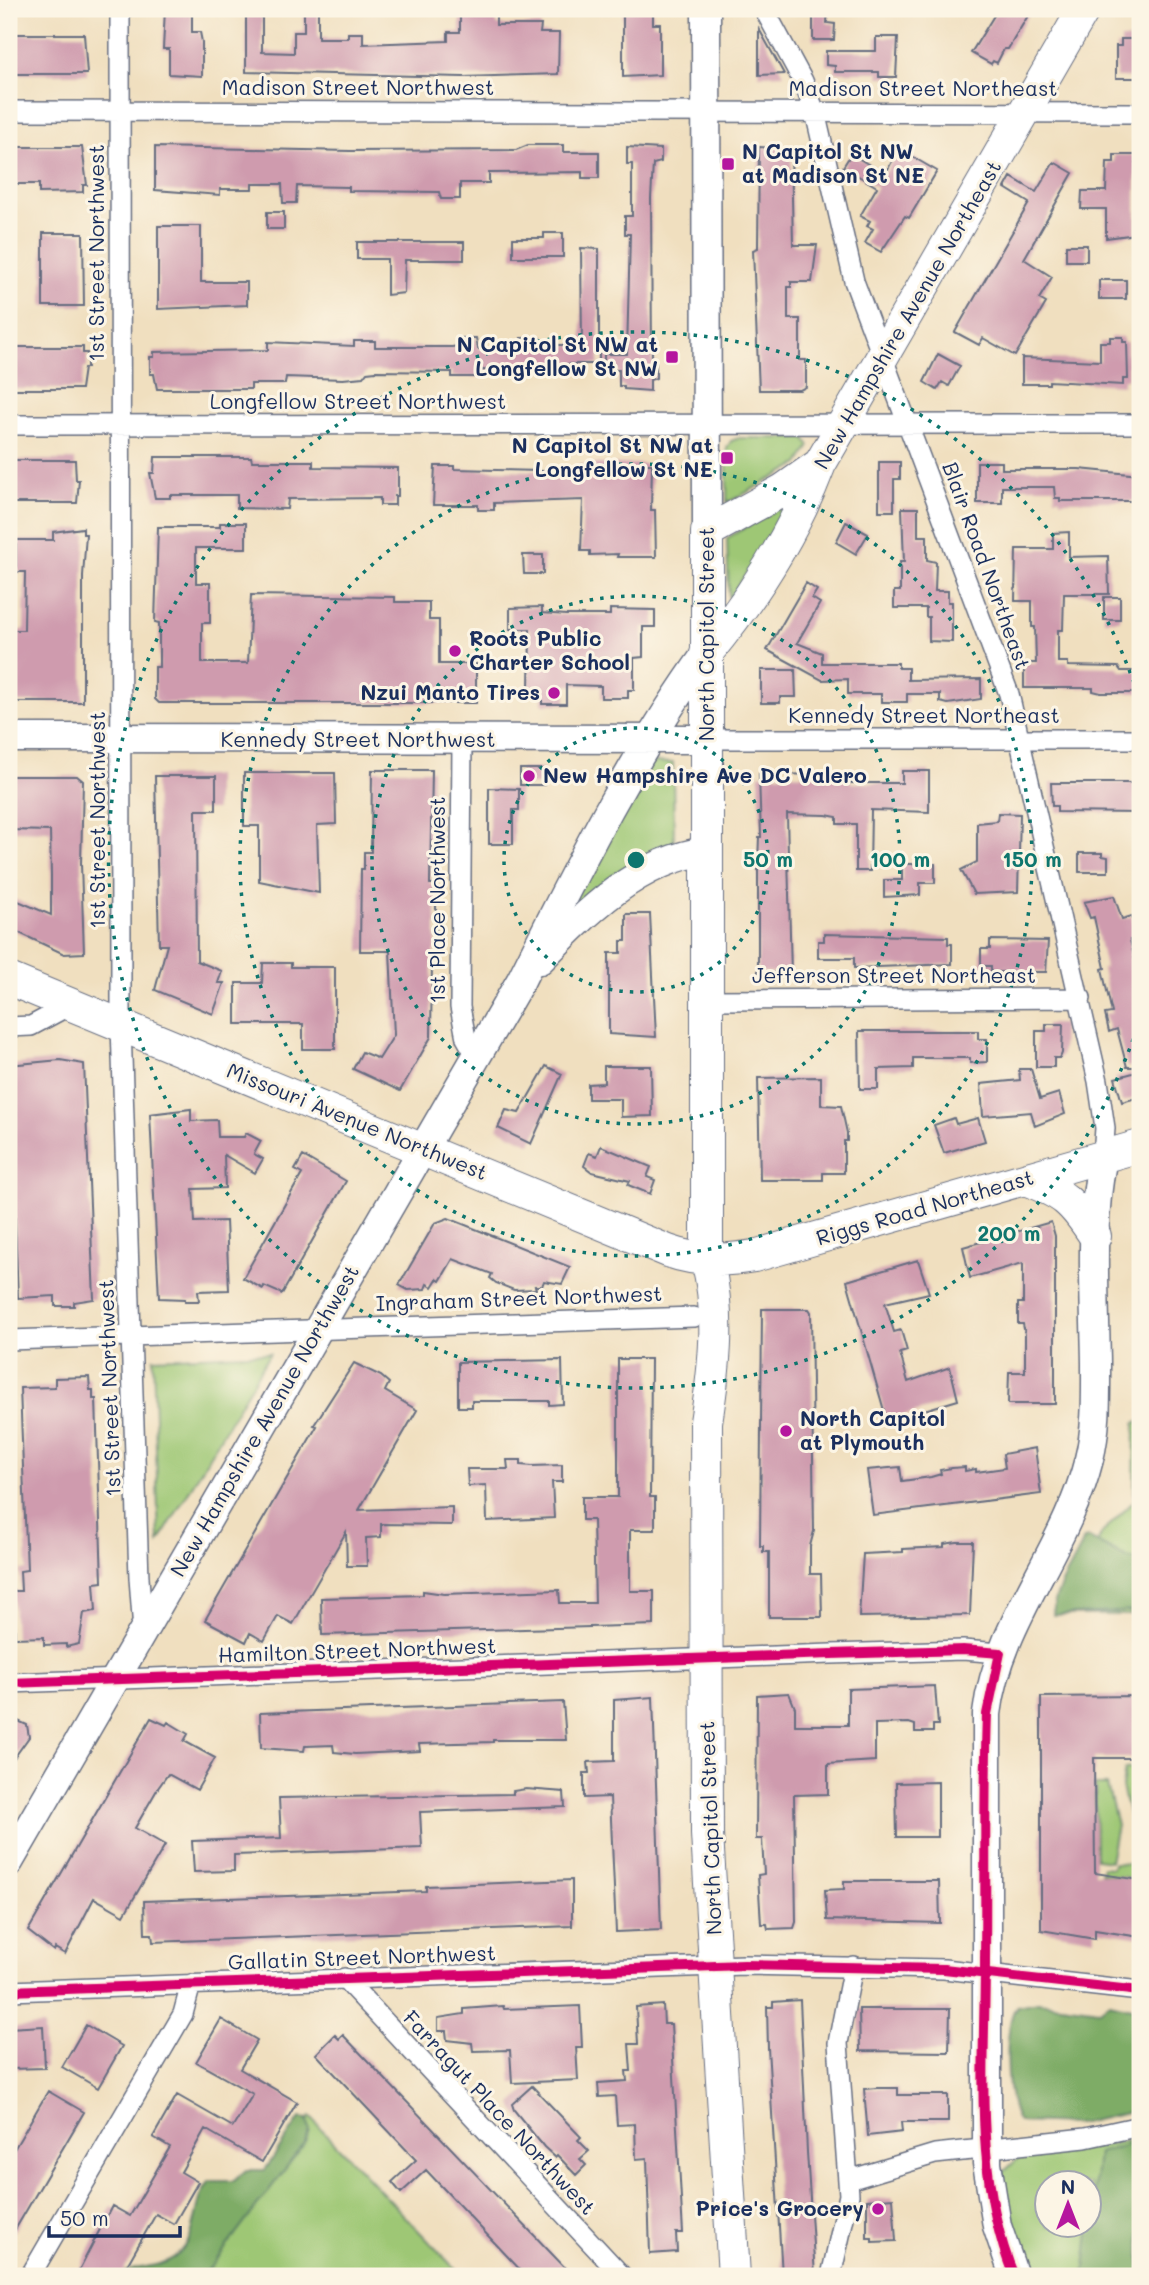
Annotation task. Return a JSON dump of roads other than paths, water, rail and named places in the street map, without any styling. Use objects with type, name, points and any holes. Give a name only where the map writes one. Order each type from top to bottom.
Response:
[{"type":"main road","name":"North Capitol Street","points":[[706,9],[707,1259]]},
{"type":"main road","name":"New Hampshire Avenue Northeast","points":[[706,654],[744,608],[805,502],[820,464],[1084,9]]},
{"type":"main road","points":[[707,532],[783,490],[820,464]]},
{"type":"main road","name":"New Hampshire Avenue Northwest","points":[[9,1862],[521,980],[579,865],[667,707],[706,654]]},
{"type":"main road","name":"Kennedy Street Northwest","points":[[9,738],[707,739]]},
{"type":"main road","name":"New Hampshire Avenue Northwest","points":[[521,980],[586,913],[619,888],[666,861],[685,854],[707,851]]},
{"type":"main road","name":"Missouri Avenue Northwest","points":[[9,979],[672,1253],[707,1259]]},
{"type":"main road","name":"Riggs Road Northeast","points":[[707,1259],[754,1256],[1140,1146]]},
{"type":"main road","points":[[1013,2276],[997,2227],[986,2147],[987,1714],[1000,1653],[1071,1510],[1090,1457],[1096,1402],[1096,1192],[1104,1157]]},
{"type":"main road","points":[[1026,1179],[1060,1193],[1079,1213],[1095,1236]]},
{"type":"main road","points":[[706,1422],[694,1371],[694,1289],[707,1259]]},
{"type":"main road","points":[[706,1422],[716,1356],[715,1291],[707,1259]]},
{"type":"main road","name":"North Capitol Street","points":[[706,1422],[708,1835],[734,2276]]},
{"type":"street","name":"1st Street Northwest","points":[[120,9],[121,1026],[143,1631]]},
{"type":"street","name":"Blair Road Northeast","points":[[764,9],[803,81],[815,112],[845,249],[1009,694],[1081,998],[1105,1128],[1104,1157]]},
{"type":"street","name":"Madison Street Northwest","points":[[9,111],[706,111]]},
{"type":"street","name":"Madison Street Northeast","points":[[706,111],[1140,113]]},
{"type":"street","name":"Longfellow Street Northwest","points":[[9,425],[1140,424]]},
{"type":"street","name":"Kennedy Street Northeast","points":[[707,739],[1140,739]]},
{"type":"street","name":"1st Place Northwest","points":[[462,740],[460,1007],[466,1038],[477,1057]]},
{"type":"street","name":"Jefferson Street Northeast","points":[[707,1000],[1081,998]]},
{"type":"street","points":[[9,1027],[31,1026],[70,1005]]},
{"type":"street","name":"Ingraham Street Northwest","points":[[9,1340],[694,1317]]},
{"type":"street","name":"Hamilton Street Northwest","points":[[9,1683],[963,1650],[1000,1653]]},
{"type":"street","name":"Gallatin Street Northwest","points":[[9,1991],[716,1965],[944,1969],[1140,1992]]},
{"type":"street","points":[[831,2276],[846,2213],[849,2180],[838,2043],[853,1966]]},
{"type":"street","name":"Farragut Place Northwest","points":[[344,1978],[622,2276]]},
{"type":"street","points":[[30,2276],[183,2014],[191,1984]]},
{"type":"street","points":[[849,2180],[935,2154],[1085,2138],[1140,2126]]},
{"type":"place","name":"N Capitol St NW at Madison St NE","points":[[728,164]]},
{"type":"place","name":"N Capitol St NW at Longfellow St NW","points":[[672,357]]},
{"type":"place","name":"N Capitol St NW at Longfellow St NE","points":[[727,458]]},
{"type":"place","name":"Roots Public Charter School","points":[[455,651]]},
{"type":"place","name":"Nzui Manto Tires","points":[[554,693]]},
{"type":"place","name":"New Hampshire Ave DC Valero","points":[[529,776]]},
{"type":"place","name":"North Capitol at Plymouth","points":[[786,1431]]},
{"type":"place","name":"Price's Grocery","points":[[878,2209]]}]
